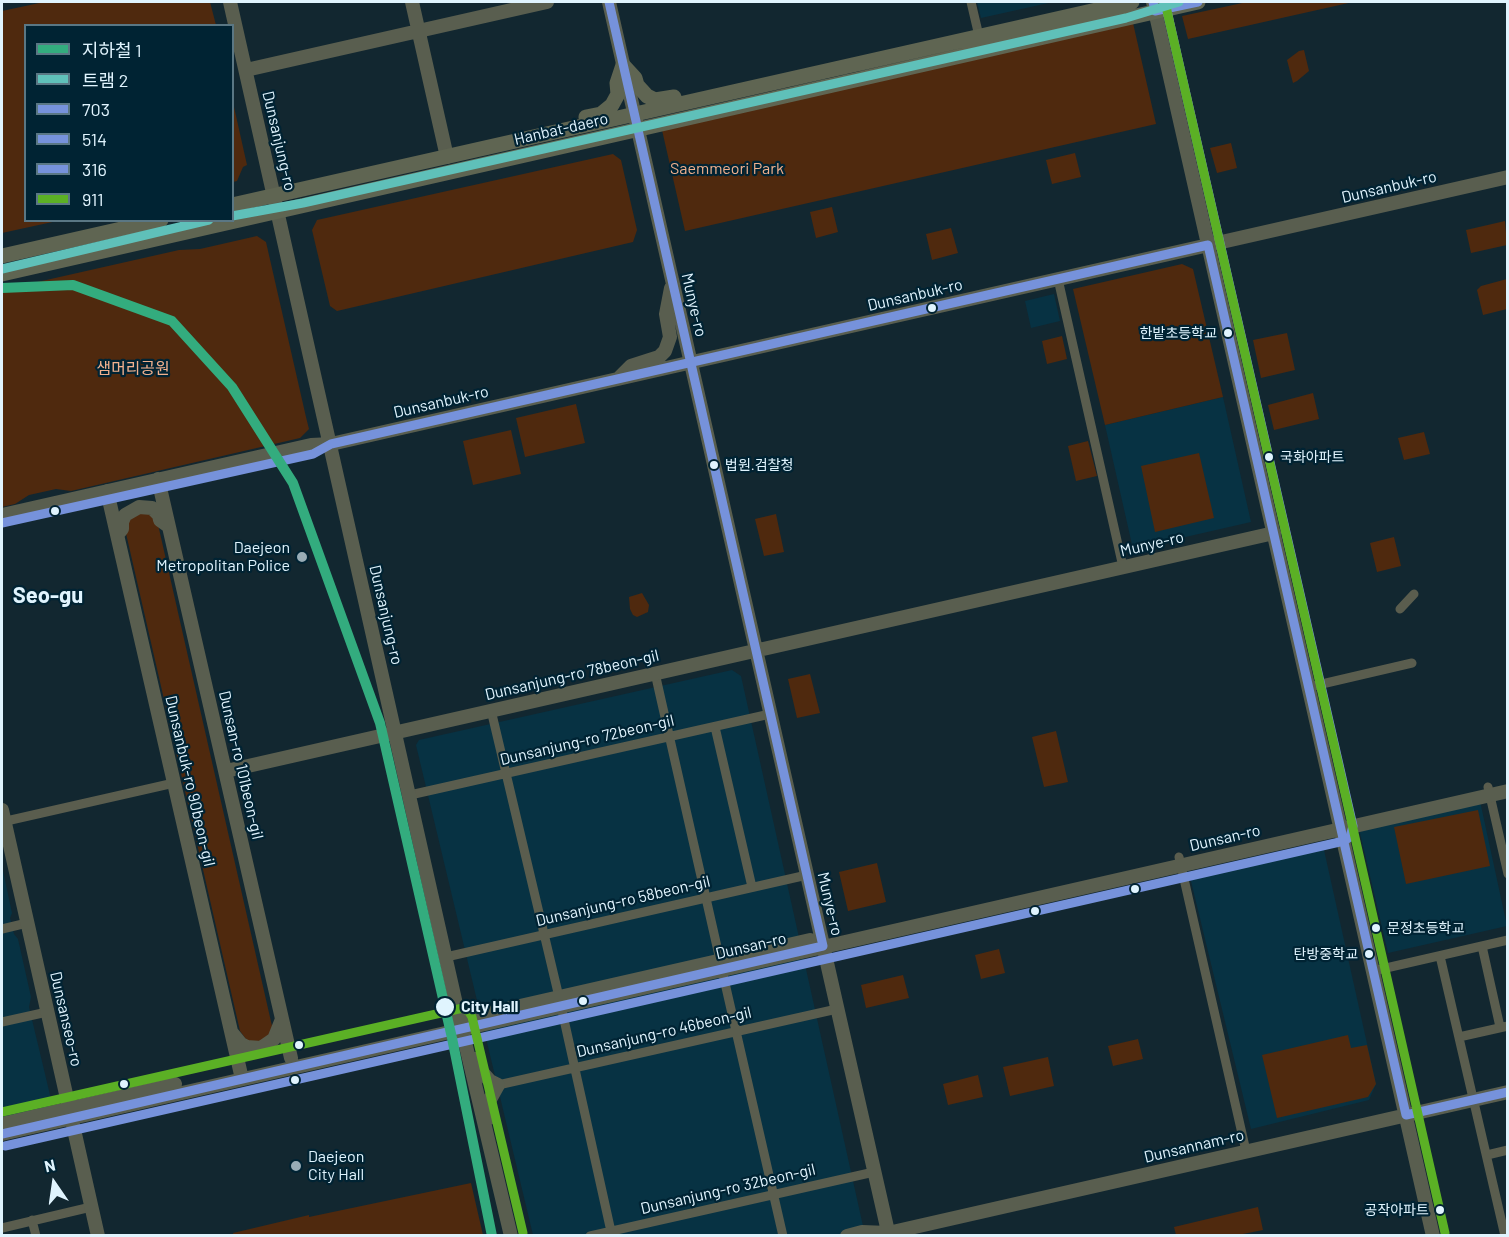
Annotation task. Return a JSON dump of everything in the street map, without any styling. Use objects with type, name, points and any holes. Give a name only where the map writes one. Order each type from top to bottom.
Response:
[{"type":"main road","name":"Dunsanjung-ro","points":[[230,2],[510,1236]]},
{"type":"main road","points":[[412,2],[447,157]]},
{"type":"main road","points":[[246,70],[547,2]]},
{"type":"main road","name":"Munye-ro","points":[[609,2],[887,1235]]},
{"type":"main road","name":"Hanbat-daero","points":[[234,205],[579,128],[636,122],[687,103],[1132,2]]},
{"type":"main road","name":"Hanbat-daero","points":[[234,222],[636,122],[1154,6],[1198,2]]},
{"type":"main road","points":[[1154,6],[1433,1236]]},
{"type":"main road","points":[[579,128],[586,117],[601,114],[612,105],[618,94],[616,83],[623,65],[647,96],[655,100],[676,97],[687,103]]},
{"type":"main road","name":"Dunsanbuk-ro","points":[[2,515],[159,484],[311,445],[331,444],[1508,177]]},
{"type":"main road","points":[[2,256],[152,222]]},
{"type":"main road","name":"Hanbat-daero","points":[[2,274],[233,222]]},
{"type":"main road","points":[[618,379],[631,366],[659,357],[665,351],[670,337],[666,314],[672,283]]},
{"type":"main road","name":"Dunsan-ro 101beon-gil","points":[[159,484],[291,1058]]},
{"type":"main road","name":"Dunsanbuk-ro","points":[[2,523],[108,495]]},
{"type":"main road","name":"Dunsanbuk-ro 90beon-gil","points":[[108,495],[241,1074]]},
{"type":"main road","points":[[117,535],[122,529],[125,515],[138,507],[152,508],[159,515],[160,520],[168,526]]},
{"type":"main road","name":"Munye-ro","points":[[756,650],[1274,534]]},
{"type":"main road","name":"Dunsanjung-ro 78beon-gil","points":[[226,771],[756,650]]},
{"type":"main road","name":"Dunsan-ro","points":[[1489,791],[1508,782]]},
{"type":"main road","name":"Dunsan-ro","points":[[2,1124],[70,1113],[1489,791],[1508,791]]},
{"type":"main road","name":"Dunsanseo-ro","points":[[2,818],[98,1236]]},
{"type":"main road","points":[[231,1032],[241,1044],[261,1048],[274,1039],[282,1019]]},
{"type":"main road","name":"Dunsan-ro","points":[[241,1074],[291,1058],[461,1024]]},
{"type":"main road","points":[[468,1055],[479,1062],[481,1071],[490,1081],[498,1085],[488,1102],[491,1115],[485,1125]]},
{"type":"main road","name":"Dunsannam-ro","points":[[847,1236],[862,1232],[887,1235],[1508,1092]]},
{"type":"main road","name":"Dunsan-ro","points":[[2,1134],[70,1113]]},
{"type":"street","points":[[971,2],[979,36]]},
{"type":"street","points":[[1058,279],[1123,567]]},
{"type":"street","points":[[1400,609],[1414,594]]},
{"type":"street","points":[[1309,687],[1412,663]]},
{"type":"street","points":[[655,673],[783,1236]]},
{"type":"street","points":[[491,710],[612,1233]]},
{"type":"street","name":"Dunsanjung-ro 72beon-gil","points":[[410,795],[770,714]]},
{"type":"street","points":[[715,727],[752,887]]},
{"type":"street","points":[[2,818],[174,783]]},
{"type":"street","points":[[1489,791],[1508,874]]},
{"type":"street","points":[[1179,861],[1246,1151]]},
{"type":"street","name":"Dunsanjung-ro 58beon-gil","points":[[446,957],[807,874]]},
{"type":"street","points":[[2,929],[27,924]]},
{"type":"street","points":[[1373,971],[1508,940]]},
{"type":"street","points":[[1459,1037],[1504,1027],[1482,946]]},
{"type":"street","points":[[1440,956],[1505,1236]]},
{"type":"street","name":"Dunsanjung-ro 46beon-gil","points":[[498,1085],[837,1009]]},
{"type":"street","points":[[2,1022],[47,1012]]},
{"type":"street","points":[[1487,1155],[1508,1150]]},
{"type":"street","name":"Dunsanjung-ro 32beon-gil","points":[[590,1236],[612,1233],[874,1172]]},
{"type":"street","points":[[2,1227],[91,1207]]},
{"type":"street","points":[[32,1220],[36,1236]]},
{"type":"shaded area","points":[[977,2],[1053,2],[981,18]]},
{"type":"shaded area","points":[[1054,294],[1060,321],[1031,328],[1025,301]]},
{"type":"shaded area","points":[[1223,397],[1251,522],[1133,549],[1105,425]]},
{"type":"shaded area","points":[[732,670],[741,676],[865,1235],[533,1235],[416,745],[419,740]]},
{"type":"shaded area","points":[[1480,801],[1507,926],[1388,953],[1359,829]]},
{"type":"shaded area","points":[[1313,845],[1324,850],[1376,1084],[1369,1100],[1251,1129],[1190,877],[1194,871]]},
{"type":"shaded area","points":[[2,866],[12,913],[10,918],[14,934],[18,939],[31,997],[29,1007],[51,1099],[48,1107],[2,1120]]},
{"type":"green space","points":[[44,2],[210,2],[216,24],[24,24],[24,222],[52,222],[2,233],[2,11]]},
{"type":"green space","points":[[1247,2],[1353,2],[1188,39],[1182,16]]},
{"type":"green space","name":"Saemmeori Park","points":[[1133,23],[1156,124],[685,231],[662,130]]},
{"type":"green space","points":[[1304,50],[1309,71],[1293,83],[1287,60]]},
{"type":"green space","points":[[234,107],[247,165],[243,167],[237,181],[234,182]]},
{"type":"green space","points":[[1231,143],[1237,168],[1217,173],[1210,148]]},
{"type":"green space","points":[[1075,153],[1081,177],[1052,184],[1046,160]]},
{"type":"green space","points":[[613,154],[621,160],[637,230],[633,242],[337,311],[330,306],[312,230],[317,220]]},
{"type":"green space","points":[[832,207],[838,232],[816,238],[810,212]]},
{"type":"green space","points":[[1505,221],[1507,245],[1471,253],[1466,230]]},
{"type":"green space","points":[[951,228],[958,253],[932,260],[926,234]]},
{"type":"green space","name":"샘머리공원","points":[[257,236],[266,242],[309,429],[300,438],[71,491],[56,489],[29,495],[15,504],[2,507],[2,290],[179,250],[200,249]]},
{"type":"green space","points":[[1182,264],[1193,269],[1223,397],[1105,425],[1073,289]]},
{"type":"green space","points":[[1507,279],[1507,309],[1483,315],[1477,290],[1481,286]]},
{"type":"green space","points":[[1287,333],[1295,370],[1261,378],[1253,340]]},
{"type":"green space","points":[[1062,336],[1067,359],[1047,364],[1042,341]]},
{"type":"green space","points":[[1313,393],[1319,419],[1274,430],[1268,405]]},
{"type":"green space","points":[[576,404],[585,443],[525,457],[516,418]]},
{"type":"green space","points":[[511,430],[521,474],[473,485],[463,441]]},
{"type":"green space","points":[[1424,432],[1430,454],[1404,460],[1398,438]]},
{"type":"green space","points":[[1088,441],[1097,476],[1076,481],[1068,446]]},
{"type":"green space","points":[[1199,453],[1214,518],[1155,532],[1141,466]]},
{"type":"green space","points":[[143,510],[157,520],[272,1026],[267,1041],[248,1042],[240,1031],[125,529],[125,520]]},
{"type":"green space","points":[[776,514],[784,552],[764,556],[755,519]]},
{"type":"green space","points":[[1394,537],[1401,566],[1377,572],[1370,543]]},
{"type":"green space","points":[[642,593],[649,605],[648,612],[637,617],[630,609],[629,597]]},
{"type":"green space","points":[[810,674],[820,713],[797,718],[788,679]]},
{"type":"green space","points":[[1056,731],[1068,782],[1044,787],[1032,737]]},
{"type":"green space","points":[[1478,810],[1490,866],[1406,884],[1394,827]]},
{"type":"green space","points":[[877,863],[886,902],[848,911],[839,872]]},
{"type":"green space","points":[[999,949],[1005,973],[981,979],[975,955]]},
{"type":"green space","points":[[903,975],[909,998],[866,1008],[861,985]]},
{"type":"green space","points":[[1348,1035],[1351,1048],[1367,1045],[1376,1084],[1368,1097],[1277,1118],[1262,1055]]},
{"type":"green space","points":[[1138,1039],[1143,1059],[1113,1066],[1108,1046]]},
{"type":"green space","points":[[1048,1057],[1054,1086],[1010,1096],[1003,1067]]},
{"type":"green space","points":[[978,1075],[983,1097],[948,1105],[943,1084]]},
{"type":"green space","points":[[471,1183],[483,1235],[234,1236],[233,1233],[309,1215],[309,1217]]},
{"type":"green space","points":[[1258,1207],[1263,1230],[1238,1235],[1176,1235],[1174,1227]]},
{"type":"metro line","name":"1","points":[[2,288],[73,285],[172,321],[232,387],[293,483],[380,723],[452,1038],[492,1236]]},
{"type":"tram line","name":"2","points":[[234,216],[303,203],[1126,18],[1179,2]]},
{"type":"tram line","name":"2","points":[[2,269],[201,222]]},
{"type":"transit line","name":"703","points":[[2,1134],[823,946],[609,2]]},
{"type":"transit line","name":"703","points":[[1153,2],[1155,11],[1198,2]]},
{"type":"transit line","name":"316","points":[[5,1146],[1344,841],[1350,837],[1353,826],[1165,2]]},
{"type":"transit line","name":"911","points":[[1165,2],[1445,1233]]},
{"type":"transit line","name":"514","points":[[1208,245],[1406,1115]]},
{"type":"transit line","name":"514","points":[[2,523],[313,454],[331,444],[1208,245]]},
{"type":"transit line","name":"911","points":[[2,1112],[463,1008],[472,1017],[523,1233]]},
{"type":"transit line","name":"514","points":[[1406,1115],[1508,1092]]},
{"type":"place","name":"한밭초등학교","points":[[1228,333]]},
{"type":"place","name":"국화아파트","points":[[1269,457]]},
{"type":"place","name":"법원.검찰청","points":[[714,465]]},
{"type":"place","name":"Daejeon Metropolitan Police","points":[[302,557]]},
{"type":"place","name":"문정초등학교","points":[[1376,928]]},
{"type":"place","name":"탄방중학교","points":[[1369,954]]},
{"type":"place","name":"City Hall","points":[[445,1007]]},
{"type":"place","name":"Daejeon City Hall","points":[[296,1166]]},
{"type":"place","name":"공작아파트","points":[[1440,1210]]},
{"type":"district","name":"Seo-gu","points":[[48,596]]}]
